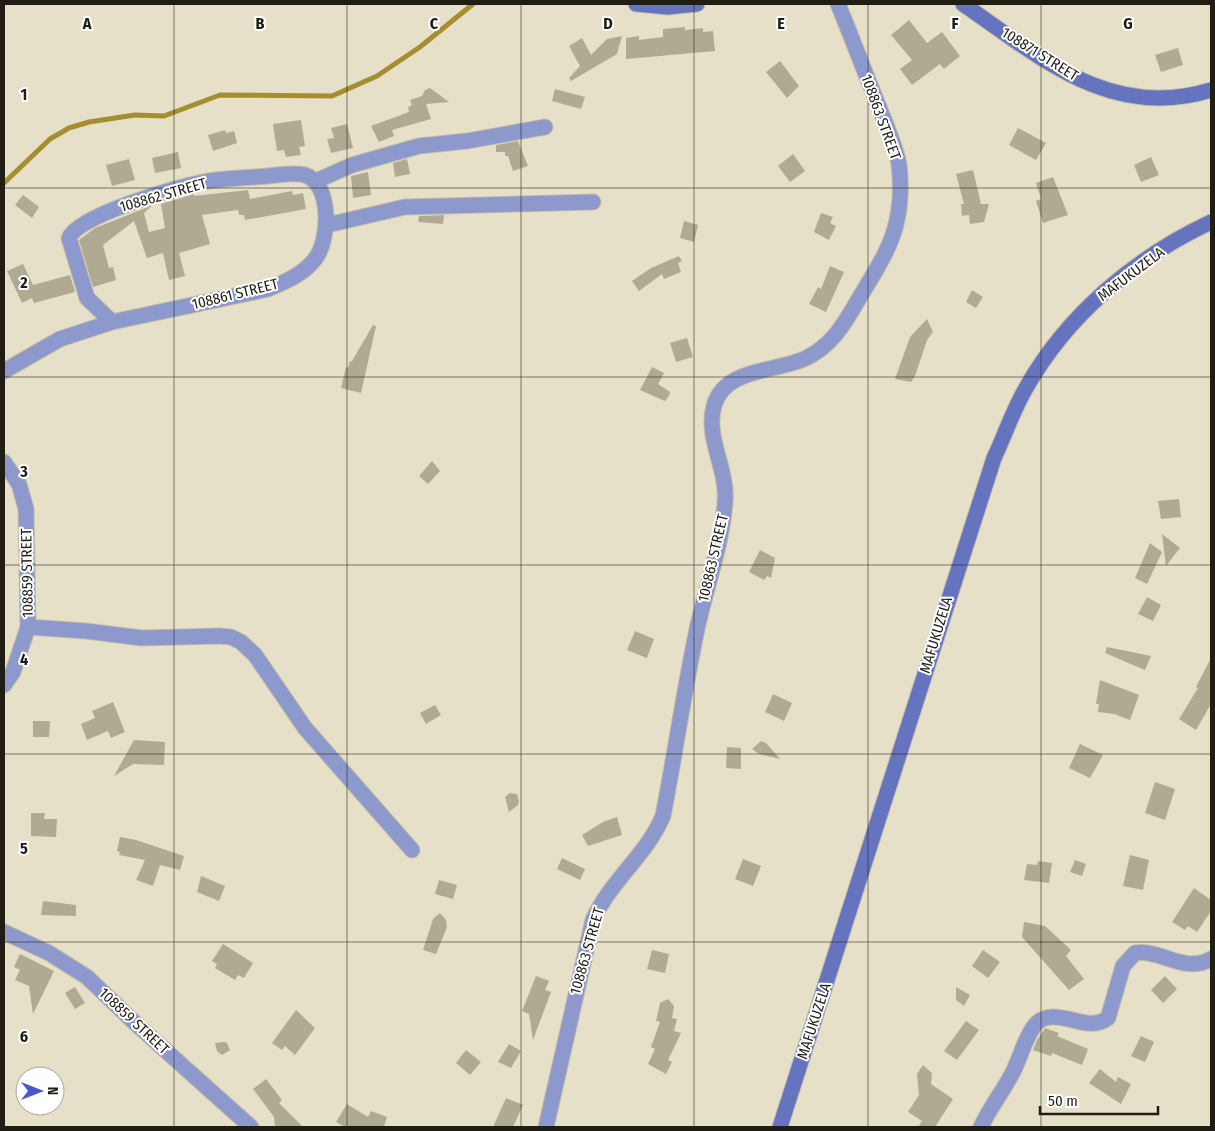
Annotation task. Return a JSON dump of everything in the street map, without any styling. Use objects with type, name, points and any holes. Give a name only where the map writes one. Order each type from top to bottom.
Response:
[{"type":"main road","points":[[636,4],[668,7],[696,4]]},
{"type":"main road","name":"108871 STREET","points":[[963,4],[1056,68],[1096,88],[1116,94],[1144,98],[1171,98],[1211,90]]},
{"type":"main road","name":"MAFUKUZELA","points":[[780,1127],[994,458],[1026,388],[1055,344],[1085,310],[1113,284],[1143,261],[1211,222]]},
{"type":"street","name":"108863 STREET","points":[[546,1127],[593,920],[601,902],[656,834],[663,816],[697,628],[722,529],[726,499],[724,472],[714,437],[712,419],[718,395],[730,384],[741,378],[803,360],[825,348],[838,333],[863,292],[887,248],[897,221],[901,197],[898,163],[838,4]]},
{"type":"street","points":[[545,127],[467,141],[419,146],[352,165],[316,181],[321,190],[327,225],[405,207],[593,202]]},
{"type":"street","name":"108862 STREET","points":[[112,322],[87,298],[82,286],[69,238],[71,233],[78,227],[111,210],[166,191],[204,182],[292,174],[303,174],[316,181]]},
{"type":"street","name":"108861 STREET","points":[[4,371],[60,338],[112,322],[268,289],[290,279],[316,259],[325,241],[327,225]]},
{"type":"street","name":"108859 STREET","points":[[4,462],[19,484],[26,509],[28,627],[13,672],[4,685]]},
{"type":"street","points":[[28,627],[86,630],[142,638],[219,636],[231,637],[240,642],[255,655],[305,728],[412,850]]},
{"type":"street","name":"108859 STREET","points":[[4,932],[49,953],[87,977],[136,1024],[251,1127]]},
{"type":"street","points":[[981,1127],[1014,1070],[1029,1034],[1036,1023],[1045,1017],[1053,1016],[1091,1024],[1101,1023],[1108,1018],[1123,966],[1134,953],[1145,952],[1171,962],[1194,964],[1211,958]]},
{"type":"building","points":[[909,20],[927,43],[942,32],[960,56],[944,69],[940,64],[912,85],[900,69],[912,60],[891,35]]},
{"type":"building","points":[[685,27],[685,30],[703,28],[703,32],[713,31],[715,51],[626,59],[626,38],[639,36],[639,40],[663,37],[663,29]]},
{"type":"building","points":[[622,36],[617,54],[571,81],[569,78],[580,66],[569,46],[582,38],[591,55],[607,39]]},
{"type":"building","points":[[1178,48],[1183,65],[1161,72],[1155,55]]},
{"type":"building","points":[[780,61],[799,86],[787,98],[766,72]]},
{"type":"building","points":[[430,88],[449,102],[426,104],[431,119],[392,130],[394,136],[379,142],[371,126],[409,112],[408,107],[412,105],[410,100],[422,96],[425,90]]},
{"type":"building","points":[[555,89],[585,97],[581,109],[552,101]]},
{"type":"building","points":[[301,120],[305,146],[299,147],[301,155],[286,157],[284,150],[277,151],[273,124]]},
{"type":"building","points":[[347,124],[353,148],[331,153],[327,139],[334,138],[331,128]]},
{"type":"building","points":[[1018,128],[1046,143],[1036,160],[1009,145]]},
{"type":"building","points":[[225,130],[226,133],[234,131],[237,143],[213,151],[208,135]]},
{"type":"building","points":[[518,141],[528,166],[513,171],[508,156],[505,156],[505,152],[496,152],[496,145]]},
{"type":"building","points":[[178,152],[181,168],[155,173],[152,158]]},
{"type":"building","points":[[793,154],[805,171],[790,182],[778,166]]},
{"type":"building","points":[[1151,157],[1159,175],[1141,182],[1134,165]]},
{"type":"building","points":[[129,159],[135,180],[112,186],[106,165]]},
{"type":"building","points":[[407,159],[410,174],[395,177],[393,163]]},
{"type":"building","points":[[973,170],[981,204],[989,204],[984,222],[970,224],[969,215],[962,216],[961,204],[964,204],[956,174]]},
{"type":"building","points":[[368,172],[371,195],[353,198],[351,176]]},
{"type":"building","points":[[1053,177],[1068,215],[1043,223],[1036,201],[1041,199],[1036,183]]},
{"type":"building","points":[[248,190],[250,199],[292,191],[293,195],[303,193],[306,209],[245,220],[244,215],[239,215],[238,210],[202,215],[210,244],[179,253],[185,276],[169,280],[163,253],[147,258],[134,221],[103,245],[109,268],[113,267],[116,280],[93,287],[79,240],[95,228],[153,205],[144,213],[149,232],[165,228],[161,204],[194,194],[194,196]]},
{"type":"building","points":[[23,195],[39,207],[32,218],[15,205]]},
{"type":"building","points":[[821,213],[833,217],[830,223],[836,226],[829,240],[814,232]]},
{"type":"building","points":[[444,215],[443,224],[418,222],[419,216]]},
{"type":"building","points":[[684,221],[698,225],[694,242],[680,238]]},
{"type":"building","points":[[679,256],[682,261],[678,263],[681,272],[664,279],[662,274],[639,291],[632,281],[651,268]]},
{"type":"building","points":[[23,264],[33,285],[70,275],[75,292],[34,303],[32,298],[22,303],[7,271]]},
{"type":"building","points":[[830,266],[844,272],[826,312],[809,304],[818,287],[821,289]]},
{"type":"building","points":[[972,290],[983,297],[976,308],[966,302]]},
{"type":"building","points":[[927,319],[933,332],[927,340],[915,376],[911,382],[895,379],[910,337]]},
{"type":"building","points":[[373,325],[376,326],[361,393],[341,388],[346,367],[348,368],[350,361],[352,361]]},
{"type":"building","points":[[687,338],[693,357],[676,362],[670,343]]},
{"type":"building","points":[[652,367],[664,373],[658,384],[670,392],[665,401],[640,390]]},
{"type":"building","points":[[432,461],[440,471],[428,484],[419,476]]},
{"type":"building","points":[[1179,499],[1181,517],[1161,519],[1158,501]]},
{"type":"building","points":[[1162,534],[1180,548],[1166,566]]},
{"type":"building","points":[[1150,543],[1162,552],[1147,584],[1135,578]]},
{"type":"building","points":[[760,550],[775,558],[771,578],[767,576],[764,580],[749,572]]},
{"type":"building","points":[[1147,597],[1161,605],[1153,621],[1138,614]]},
{"type":"building","points":[[635,631],[654,639],[647,658],[627,650]]},
{"type":"building","points":[[1107,647],[1151,656],[1145,670],[1105,653]]},
{"type":"building","points":[[1211,658],[1211,704],[1196,730],[1179,719],[1198,688],[1196,687]]},
{"type":"building","points":[[1100,680],[1139,695],[1130,720],[1114,714],[1098,712],[1099,704],[1096,704]]},
{"type":"building","points":[[773,694],[792,703],[784,721],[765,712]]},
{"type":"building","points":[[113,702],[125,732],[111,738],[108,731],[87,740],[81,724],[95,718],[92,711]]},
{"type":"building","points":[[435,705],[441,715],[426,724],[420,713]]},
{"type":"building","points":[[33,721],[50,721],[49,737],[33,737]]},
{"type":"building","points":[[134,740],[165,742],[164,765],[133,764],[114,776]]},
{"type":"building","points":[[761,741],[766,743],[780,759],[759,754],[752,749]]},
{"type":"building","points":[[1080,744],[1103,755],[1090,778],[1069,768]]},
{"type":"building","points":[[727,747],[741,748],[741,769],[726,768]]},
{"type":"building","points":[[1155,782],[1175,789],[1165,820],[1145,813]]},
{"type":"building","points":[[510,793],[517,794],[519,801],[518,805],[509,812],[505,797]]},
{"type":"building","points":[[31,813],[45,813],[44,819],[57,819],[56,837],[31,836]]},
{"type":"building","points":[[617,817],[622,835],[588,846],[582,835],[603,822]]},
{"type":"building","points":[[120,837],[136,840],[184,856],[180,870],[160,865],[153,886],[136,880],[145,860],[119,855],[120,852],[117,851]]},
{"type":"building","points":[[1130,855],[1149,860],[1143,890],[1123,886]]},
{"type":"building","points":[[562,858],[585,869],[580,880],[557,869]]},
{"type":"building","points":[[743,859],[761,866],[753,886],[735,879]]},
{"type":"building","points":[[1075,860],[1086,864],[1082,876],[1070,872]]},
{"type":"building","points":[[1038,861],[1052,863],[1049,883],[1024,880],[1027,864],[1037,865]]},
{"type":"building","points":[[201,876],[225,886],[219,901],[197,892]]},
{"type":"building","points":[[439,880],[457,885],[453,899],[435,894]]},
{"type":"building","points":[[1194,888],[1211,900],[1211,911],[1197,932],[1188,926],[1185,930],[1172,922]]},
{"type":"building","points":[[43,901],[76,905],[76,916],[41,915]]},
{"type":"building","points":[[440,913],[446,920],[447,927],[436,954],[423,950],[433,919]]},
{"type":"building","points":[[1024,922],[1045,926],[1071,950],[1066,956],[1084,979],[1069,990],[1022,937]]},
{"type":"building","points":[[223,944],[253,963],[244,978],[238,975],[235,980],[215,968],[217,964],[212,961]]},
{"type":"building","points":[[652,950],[669,954],[665,973],[647,969]]},
{"type":"building","points":[[983,950],[1000,962],[988,978],[972,966]]},
{"type":"building","points":[[20,954],[54,971],[33,1014],[29,986],[15,980],[20,970],[14,967]]},
{"type":"building","points":[[536,976],[549,981],[545,990],[551,992],[533,1040],[529,1014],[522,1011]]},
{"type":"building","points":[[1165,976],[1177,989],[1163,1003],[1151,990]]},
{"type":"building","points":[[75,987],[85,1003],[75,1009],[65,993]]},
{"type":"building","points":[[956,987],[970,995],[964,1006],[956,1000]]},
{"type":"building","points":[[668,999],[674,1006],[672,1018],[677,1019],[674,1031],[681,1033],[668,1060],[672,1062],[666,1074],[648,1064],[655,1049],[651,1047],[660,1022],[656,1021],[660,1003]]},
{"type":"building","points":[[296,1010],[315,1028],[295,1055],[285,1046],[282,1050],[272,1043]]},
{"type":"building","points":[[966,1021],[979,1030],[957,1060],[944,1051]]},
{"type":"building","points":[[1045,1028],[1059,1033],[1057,1036],[1088,1049],[1082,1065],[1052,1053],[1051,1056],[1033,1050]]},
{"type":"building","points":[[1141,1036],[1154,1042],[1145,1062],[1131,1056]]},
{"type":"building","points":[[215,1043],[227,1043],[230,1050],[222,1055],[217,1051]]},
{"type":"building","points":[[509,1044],[521,1051],[511,1068],[498,1062]]},
{"type":"building","points":[[466,1050],[481,1062],[470,1075],[456,1063]]},
{"type":"building","points":[[923,1065],[932,1073],[931,1084],[953,1099],[935,1127],[918,1127],[922,1121],[908,1112],[919,1095],[917,1074]]},
{"type":"building","points":[[1100,1069],[1116,1082],[1118,1077],[1131,1084],[1121,1104],[1089,1083]]},
{"type":"building","points":[[266,1079],[282,1100],[279,1103],[303,1127],[275,1127],[274,1117],[253,1089]]},
{"type":"building","points":[[506,1098],[523,1105],[513,1127],[493,1127]]},
{"type":"building","points":[[347,1104],[368,1117],[371,1111],[387,1117],[384,1126],[386,1127],[345,1127],[336,1122]]},
{"type":"waterway","points":[[4,183],[50,139],[69,128],[89,122],[135,115],[164,116],[220,95],[332,96],[377,76],[420,47],[473,4]]}]
